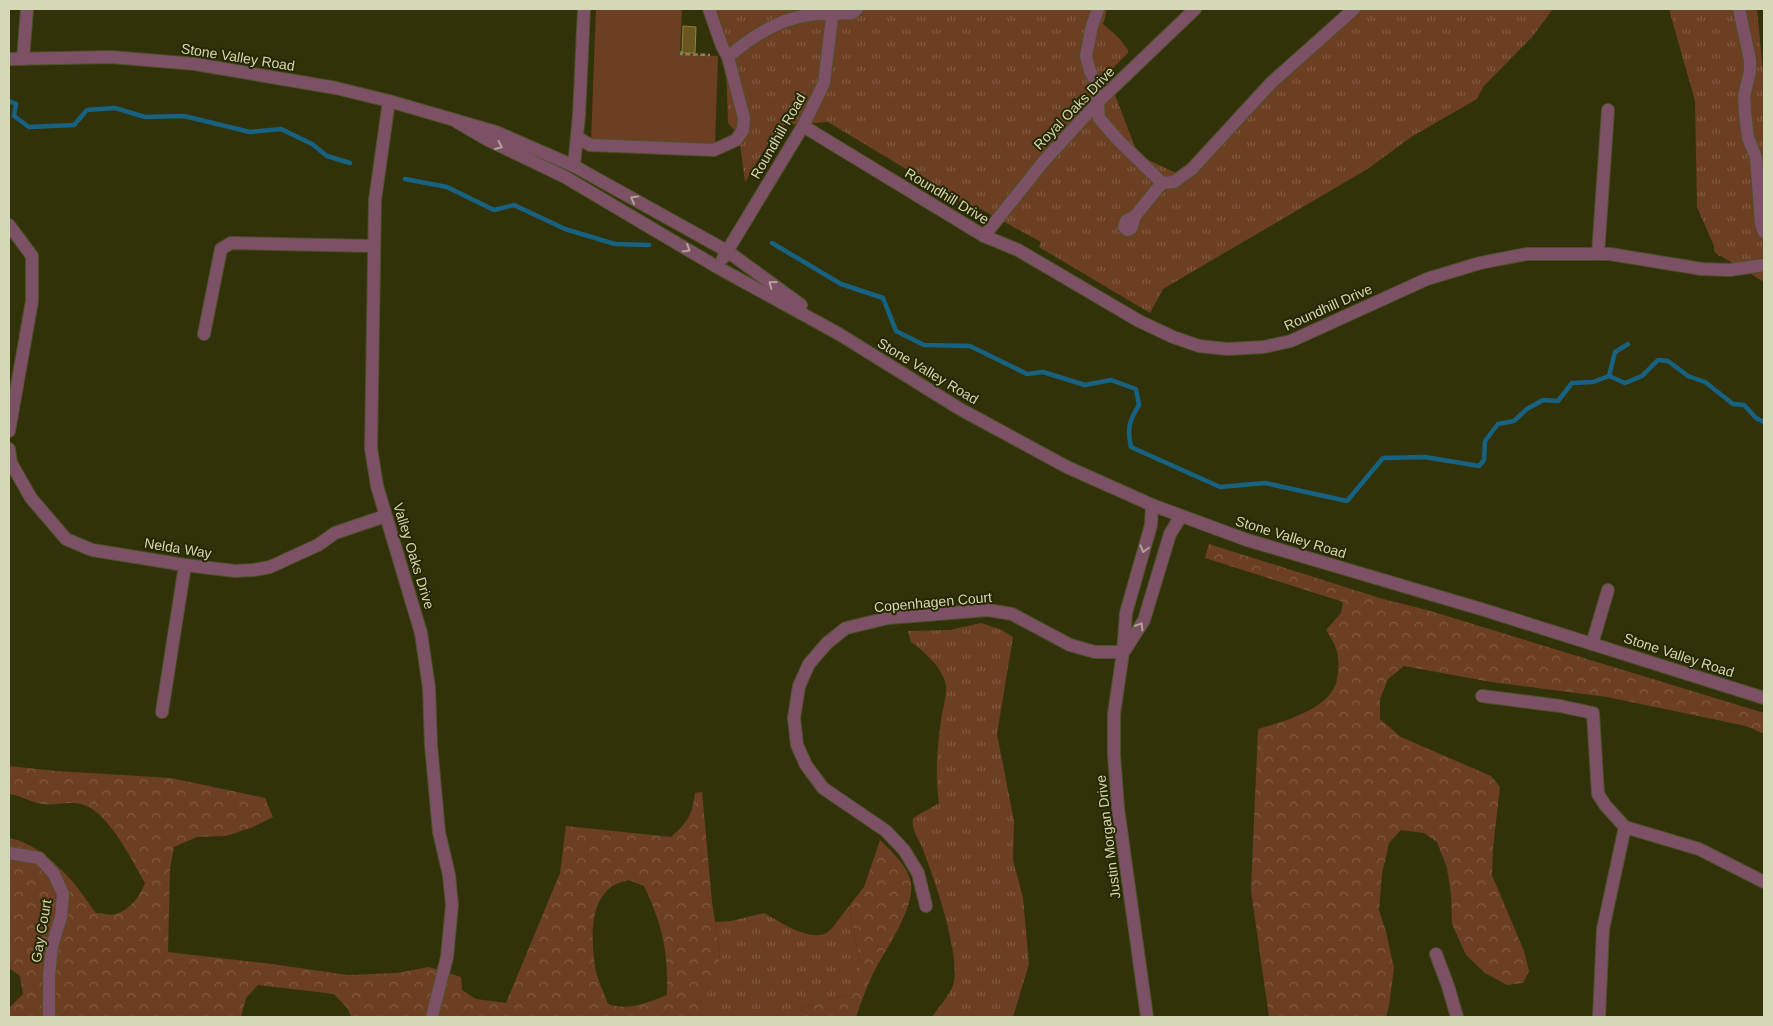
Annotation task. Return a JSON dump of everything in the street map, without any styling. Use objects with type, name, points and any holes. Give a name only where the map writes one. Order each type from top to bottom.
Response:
[{"type":"street","points":[[23,59],[27,9]]},
{"type":"street","points":[[574,166],[584,9]]},
{"type":"street","points":[[577,137],[590,144],[714,150],[736,140],[743,130],[744,118],[727,56],[709,9]]},
{"type":"street","points":[[727,56],[759,32],[783,22],[807,15],[833,11],[852,13],[857,9]]},
{"type":"street","points":[[1098,9],[1092,26],[1086,56],[1090,71],[1097,84],[1099,118],[1118,140],[1162,183]]},
{"type":"street","name":"Royal Oaks Drive","points":[[984,236],[1044,161],[1098,102],[1195,9]]},
{"type":"street","points":[[1135,216],[1162,183],[1174,182],[1192,169],[1271,83],[1354,9]]},
{"type":"street","points":[[1739,9],[1750,60],[1750,71],[1744,96],[1744,112],[1748,138],[1756,157],[1761,223],[1764,232]]},
{"type":"street","name":"Roundhill Road","points":[[717,268],[803,126],[824,84],[833,11]]},
{"type":"street","name":"Stone Valley Road","points":[[9,59],[111,57],[196,64],[336,88],[389,101],[496,132],[574,166],[727,251],[839,334]]},
{"type":"street","name":"Valley Oaks Drive","points":[[389,101],[375,200],[371,448],[377,486],[422,633],[429,688],[431,745],[439,832],[450,882],[452,905],[447,957],[432,1017]]},
{"type":"street","points":[[1598,254],[1608,110]]},
{"type":"street","name":"Stone Valley Road","points":[[457,122],[488,140],[564,177],[717,268],[839,334],[960,409],[1067,467],[1152,505],[1247,540],[1482,609],[1764,698]]},
{"type":"street","name":"Roundhill Drive","points":[[803,126],[984,236],[1018,250],[1139,320],[1173,337],[1199,346],[1227,349],[1264,347],[1291,341],[1427,279],[1480,263],[1526,254],[1610,254],[1702,269],[1730,270],[1764,265]]},
{"type":"street","points":[[9,225],[32,256],[32,301],[9,431]]},
{"type":"street","points":[[204,334],[221,250],[231,243],[374,246]]},
{"type":"street","name":"Nelda Way","points":[[9,449],[11,464],[31,498],[66,539],[92,550],[235,572],[270,567],[318,545],[335,533],[386,516]]},
{"type":"street","name":"Justin Morgan Drive","points":[[1147,1017],[1118,808],[1114,755],[1114,714],[1123,652],[1126,613],[1151,525],[1152,505]]},
{"type":"street","points":[[1123,652],[1144,620],[1170,534],[1181,516]]},
{"type":"street","points":[[162,712],[185,565]]},
{"type":"street","points":[[1592,644],[1608,590]]},
{"type":"street","name":"Copenhagen Court","points":[[926,906],[918,874],[904,850],[886,831],[823,788],[806,765],[798,745],[794,718],[799,686],[809,664],[826,643],[846,628],[888,618],[988,610],[1012,614],[1070,645],[1095,652],[1123,652]]},
{"type":"street","points":[[1482,696],[1560,706],[1593,713],[1598,794],[1604,806],[1625,826],[1699,849],[1764,882]]},
{"type":"street","points":[[1599,1017],[1603,929],[1625,826]]},
{"type":"street","name":"Gay Court","points":[[9,853],[39,858],[54,874],[63,894],[61,917],[51,953],[49,1017]]},
{"type":"street","points":[[1436,954],[1457,1017]]},
{"type":"path","points":[[682,51],[681,54],[727,56]]},
{"type":"green space","points":[[596,9],[682,9],[680,54],[718,56],[715,146],[591,141]]},
{"type":"green space","points":[[707,9],[1107,9],[1103,24],[1120,39],[1128,53],[1107,74],[1138,155],[1178,174],[1347,9],[1553,9],[1532,37],[1483,87],[1477,99],[1411,137],[1369,168],[1163,289],[1150,313],[1039,247],[1041,242],[977,207],[964,204],[828,122],[785,125],[769,142],[745,182],[740,144],[736,132],[728,123],[726,63]]},
{"type":"green space","points":[[1669,9],[1757,9],[1764,82],[1764,282],[1719,256],[1714,251],[1714,246],[1697,207],[1695,101]]},
{"type":"green space","points":[[1209,544],[1383,599],[1427,610],[1764,713],[1764,734],[1746,726],[1607,697],[1491,682],[1404,666],[1388,679],[1380,699],[1380,719],[1401,737],[1491,776],[1500,787],[1492,875],[1524,951],[1529,971],[1523,983],[1507,985],[1485,973],[1466,955],[1452,924],[1451,894],[1447,868],[1437,842],[1424,833],[1401,830],[1389,843],[1382,874],[1379,910],[1394,968],[1386,1017],[1269,1017],[1251,891],[1258,729],[1303,714],[1323,701],[1331,693],[1338,673],[1338,655],[1335,645],[1326,630],[1341,613],[1343,602],[1205,558]]},
{"type":"green space","points":[[981,623],[1002,630],[1013,637],[997,734],[1014,821],[1013,860],[1023,898],[1029,964],[1013,1017],[932,1017],[947,997],[953,985],[955,973],[954,956],[940,897],[928,862],[914,831],[913,818],[939,803],[937,783],[938,752],[946,686],[942,673],[922,650],[911,642],[908,631],[950,630]]},
{"type":"green space","points":[[9,766],[56,771],[171,778],[265,798],[273,817],[253,827],[226,836],[197,837],[174,847],[170,869],[168,952],[348,975],[397,973],[429,967],[461,977],[462,990],[476,999],[506,1003],[560,873],[566,826],[671,837],[688,818],[695,793],[702,792],[712,902],[720,954],[718,971],[703,993],[699,1017],[351,1017],[348,1009],[334,994],[258,985],[246,998],[241,1017],[9,1017],[9,1008],[23,994],[20,976],[9,968],[9,838],[27,844],[44,854],[66,874],[96,913],[114,915],[126,909],[140,893],[145,883],[119,839],[93,810],[79,804],[42,804],[9,794]],"holes":[[[629,880],[644,886],[656,914],[663,939],[667,995],[645,1003],[623,1007],[615,1006],[608,1004],[595,967],[593,946],[595,914],[598,904],[613,886]]]},
{"type":"green space","points":[[880,840],[907,871],[911,883],[908,905],[898,930],[870,979],[856,1017],[798,1017],[802,1008],[831,999],[853,995],[860,977],[860,962],[849,906],[864,887]]},
{"type":"green space","points":[[849,906],[860,962],[860,977],[853,995],[831,999],[802,1008],[798,1017],[699,1017],[703,993],[718,971],[720,954],[715,922],[731,921],[764,913],[805,934],[822,935],[832,929]]},
{"type":"building","points":[[683,26],[696,27],[695,53],[682,53]]},
{"type":"waterway","points":[[9,101],[16,104],[14,116],[29,127],[74,125],[87,110],[115,108],[145,117],[184,116],[250,132],[281,129],[312,144],[327,156],[350,163]]},
{"type":"waterway","points":[[405,179],[447,187],[494,210],[514,205],[565,229],[615,244],[649,245]]},
{"type":"waterway","points":[[772,243],[841,284],[883,298],[896,331],[924,345],[970,346],[1027,374],[1043,372],[1085,385],[1111,380],[1136,389],[1139,405],[1130,425],[1131,447],[1220,487],[1265,483],[1347,501],[1383,458],[1425,457],[1479,466],[1484,460],[1485,441],[1498,424],[1514,421],[1527,409],[1543,400],[1558,401],[1572,383],[1593,382],[1609,376],[1625,383],[1642,376],[1658,360],[1668,361],[1688,376],[1705,382],[1733,404],[1744,405],[1756,418],[1764,422]]},
{"type":"waterway","points":[[1609,376],[1615,352],[1628,344]]}]
